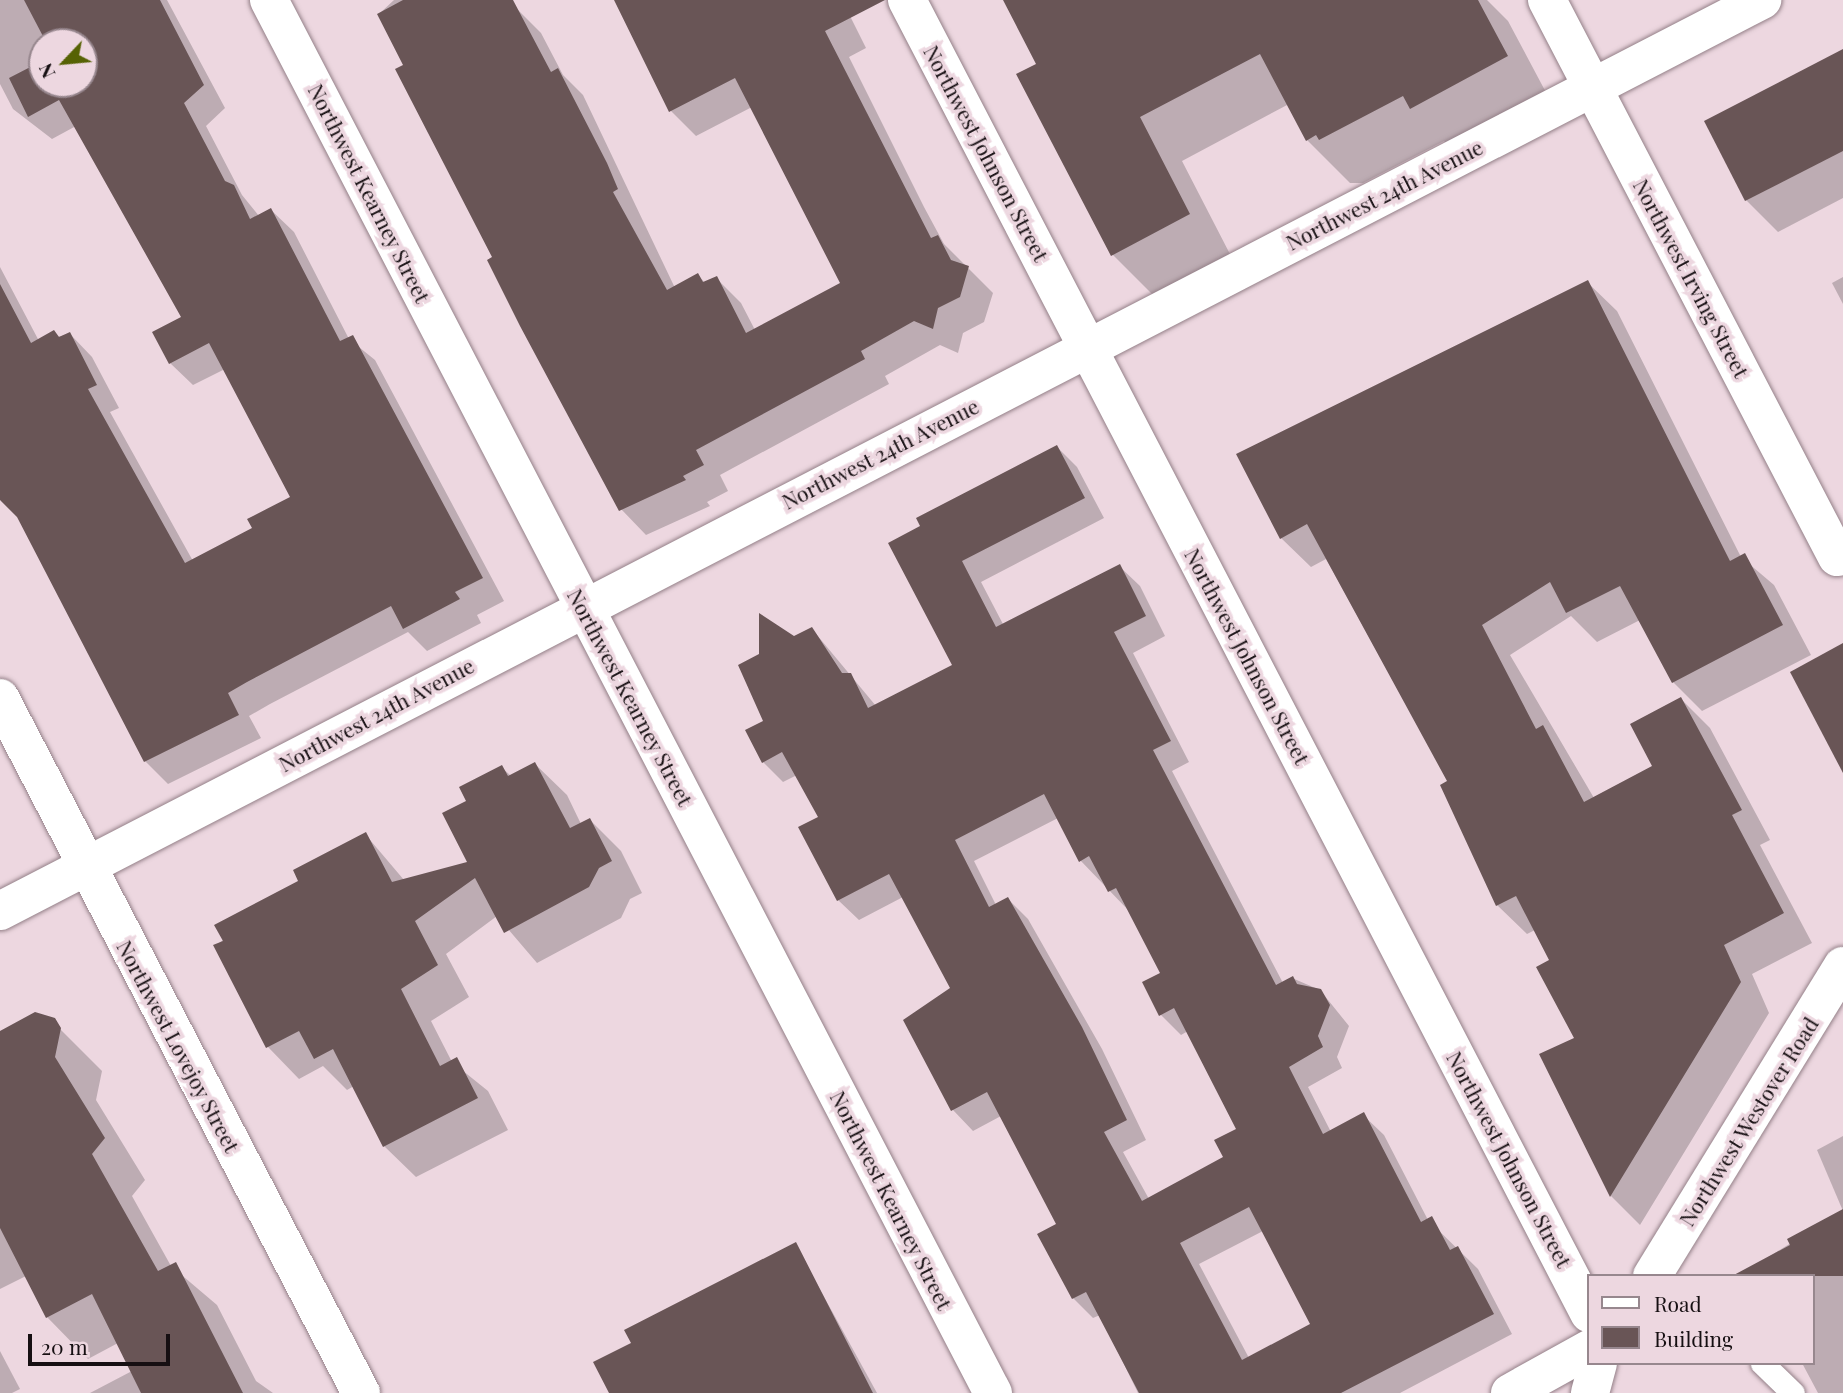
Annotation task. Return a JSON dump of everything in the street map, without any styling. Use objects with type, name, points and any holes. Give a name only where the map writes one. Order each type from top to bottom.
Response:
[{"type":"street","name":"Northwest Kearney Street","points":[[269,0],[993,1393]]},
{"type":"street","name":"Northwest Johnson Street","points":[[907,0],[1588,1310]]},
{"type":"street","name":"Northwest Irving Street","points":[[1547,0],[1837,556]]},
{"type":"street","name":"Northwest 24th Avenue","points":[[0,911],[583,606],[1762,0]]},
{"type":"street","name":"Northwest Lovejoy Street","points":[[0,698],[361,1393]]},
{"type":"street","name":"Northwest Westover Road","points":[[1653,1274],[1843,966]]},
{"type":"street","points":[[1510,1393],[1588,1350]]},
{"type":"street","points":[[1590,1393],[1597,1365]]},
{"type":"lane","points":[[1764,1365],[1793,1393]]},
{"type":"building","points":[[24,0],[160,0],[204,85],[184,103],[225,181],[234,185],[250,219],[271,208],[340,341],[353,335],[483,578],[455,592],[460,599],[403,629],[391,606],[247,682],[228,693],[239,715],[144,762],[17,517],[0,500],[0,284],[31,343],[54,330],[59,337],[70,332],[97,385],[88,389],[185,563],[252,528],[247,519],[290,497],[209,343],[169,364],[152,332],[181,317],[59,100],[28,117],[9,78],[28,68],[28,98],[98,98],[98,28],[39,28]]},
{"type":"building","points":[[403,0],[513,0],[551,72],[558,68],[607,163],[618,189],[613,192],[667,290],[698,273],[703,282],[717,276],[746,333],[840,283],[735,78],[669,112],[614,0],[885,0],[825,31],[931,238],[938,235],[951,260],[969,266],[960,297],[938,308],[933,329],[914,321],[861,351],[865,359],[696,450],[704,465],[683,476],[686,480],[619,511],[520,326],[487,260],[492,257],[395,69],[403,65],[377,14]]},
{"type":"building","points":[[1003,0],[1478,0],[1508,56],[1410,109],[1403,96],[1319,140],[1316,135],[1306,141],[1260,54],[1140,117],[1190,214],[1111,256],[1016,74],[1036,64]]},
{"type":"building","points":[[1843,49],[1843,151],[1745,201],[1704,121]]},
{"type":"building","points":[[1588,280],[1730,561],[1745,553],[1783,625],[1672,683],[1620,586],[1566,613],[1550,582],[1482,625],[1536,729],[1543,725],[1584,802],[1652,766],[1630,724],[1681,697],[1742,810],[1732,815],[1784,913],[1724,945],[1741,982],[1610,1197],[1539,1054],[1574,1038],[1536,967],[1549,960],[1516,896],[1496,906],[1440,785],[1447,781],[1307,524],[1280,539],[1236,454]]},
{"type":"building","points":[[1057,445],[1085,498],[962,561],[996,627],[1120,564],[1146,616],[1114,632],[1171,741],[1153,750],[1276,985],[1293,976],[1297,984],[1321,989],[1330,1005],[1318,1036],[1323,1047],[1289,1067],[1323,1134],[1364,1112],[1421,1222],[1432,1216],[1450,1250],[1458,1246],[1494,1314],[1341,1393],[1139,1393],[1086,1292],[1072,1299],[1037,1234],[1056,1224],[987,1092],[951,1111],[903,1020],[950,988],[889,874],[837,901],[798,827],[818,817],[782,752],[762,763],[745,730],[763,721],[738,665],[759,654],[759,613],[794,636],[812,627],[842,673],[851,673],[868,708],[952,665],[888,543],[920,526],[916,518]],"holes":[[[1044,794],[1079,862],[1089,856],[1108,892],[1116,888],[1160,973],[1142,982],[1159,1016],[1174,1008],[1236,1129],[1214,1140],[1223,1157],[1142,1201],[1104,1132],[1127,1120],[1082,1027],[1008,897],[989,907],[955,840]],[[1249,1207],[1310,1324],[1242,1360],[1180,1243]]]},
{"type":"building","points":[[1843,643],[1843,773],[1790,672]]},
{"type":"building","points":[[535,762],[570,828],[590,818],[612,861],[599,868],[589,887],[504,933],[475,878],[415,921],[438,965],[401,989],[440,1066],[457,1057],[478,1098],[383,1147],[333,1049],[314,1059],[299,1031],[266,1048],[213,945],[223,941],[214,925],[298,881],[293,870],[366,832],[392,882],[467,862],[442,813],[466,801],[459,787],[502,765],[508,776]]},
{"type":"building","points":[[35,1012],[55,1018],[61,1028],[55,1057],[105,1138],[92,1154],[158,1271],[176,1262],[243,1393],[141,1393],[92,1294],[46,1318],[0,1228],[0,1031]]},
{"type":"building","points":[[1843,1209],[1843,1276],[1736,1274],[1790,1245],[1787,1239]]},
{"type":"building","points":[[796,1242],[873,1393],[609,1393],[593,1362],[631,1343],[624,1330]]}]
